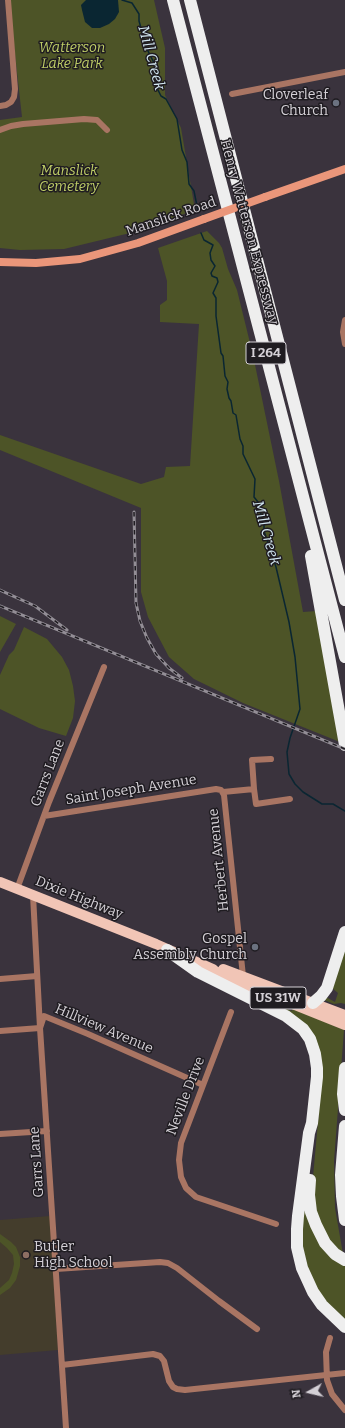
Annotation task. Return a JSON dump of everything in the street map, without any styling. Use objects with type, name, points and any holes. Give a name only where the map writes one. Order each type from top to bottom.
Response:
[{"type":"highway","name":"Henry Watterson Expressway","points":[[173,0],[345,657]]},
{"type":"highway","name":"Henry Watterson Expressway","points":[[190,0],[269,309],[315,481]]},
{"type":"highway","points":[[315,481],[330,518],[345,569]]},
{"type":"highway","name":"I 264","points":[[315,481],[345,600]]},
{"type":"highway","points":[[305,505],[309,544],[345,746]]},
{"type":"highway","points":[[313,1003],[327,988],[345,932]]},
{"type":"highway","points":[[167,950],[198,972],[276,1010],[292,1020],[303,1029],[313,1047],[317,1061],[317,1077],[312,1123],[309,1133],[296,1229],[297,1247],[302,1268],[313,1292],[322,1305],[345,1327]]},
{"type":"highway","points":[[345,1068],[343,1094],[345,1110]]},
{"type":"highway","points":[[312,1123],[313,1133],[309,1195],[311,1212],[325,1244],[335,1254],[345,1260]]},
{"type":"highway","points":[[345,1126],[341,1175],[345,1220]]},
{"type":"main road","name":"Manslick Road","points":[[0,262],[36,263],[80,259],[138,243],[345,170]]},
{"type":"main road","name":"Dixie Highway","points":[[0,882],[121,930],[213,969],[218,974],[345,1025]]},
{"type":"main road","name":"Dixie Highway","points":[[213,969],[220,968],[243,976],[345,1015]]},
{"type":"street","points":[[0,106],[11,102],[16,89],[8,0]]},
{"type":"street","points":[[232,94],[345,72]]},
{"type":"street","points":[[0,130],[23,124],[84,119],[97,120],[107,130]]},
{"type":"street","points":[[345,320],[343,332],[345,344]]},
{"type":"street","name":"Garrs Lane","points":[[17,889],[44,816],[104,666]]},
{"type":"street","points":[[271,759],[252,760],[256,804],[290,799]]},
{"type":"street","name":"Saint Joseph Avenue","points":[[44,816],[216,789],[222,791],[254,789]]},
{"type":"street","name":"Herbert Avenue","points":[[222,791],[225,802],[243,976]]},
{"type":"street","name":"Garrs Lane","points":[[34,895],[40,1028],[66,1428]]},
{"type":"street","points":[[0,979],[37,976]]},
{"type":"street","name":"Neville Drive","points":[[231,1012],[183,1136],[179,1152],[181,1177],[186,1188],[191,1194],[276,1224]]},
{"type":"street","name":"Hillview Avenue","points":[[0,1031],[40,1028],[44,1016],[202,1085]]},
{"type":"street","points":[[0,1134],[47,1131]]},
{"type":"street","points":[[56,1269],[160,1262],[168,1263],[177,1268],[257,1329]]},
{"type":"street","points":[[330,1338],[326,1352],[326,1375],[329,1387],[345,1410]]},
{"type":"street","points":[[62,1365],[153,1354],[160,1356],[164,1361],[169,1380],[173,1386],[177,1389],[185,1390],[345,1373]]},
{"type":"shaded area","name":"Butler High School","points":[[50,1216],[58,1350],[0,1355],[0,1220]]},
{"type":"green space","name":"Manslick Cemetery","points":[[9,0],[154,0],[165,48],[165,95],[181,128],[195,210],[130,233],[64,249],[20,250],[0,248],[0,120],[22,117]]},
{"type":"green space","points":[[207,231],[222,248],[228,269],[237,290],[253,355],[279,481],[303,612],[317,611],[340,742],[243,703],[194,679],[169,657],[148,617],[141,592],[141,508],[0,450],[0,435],[141,484],[164,477],[166,467],[190,466],[199,324],[160,322],[160,305],[167,300],[167,281],[158,248]]},
{"type":"green space","points":[[0,616],[16,624],[0,652]]},
{"type":"green space","points":[[24,627],[47,639],[62,657],[69,670],[75,701],[73,718],[66,736],[39,728],[0,709],[0,675],[9,655],[14,650]]},
{"type":"green space","points":[[345,944],[345,1004],[334,1004],[324,1000],[326,997],[335,1002],[338,993],[332,988]]},
{"type":"green space","points":[[277,1005],[292,1011],[293,1008],[344,1030],[334,1161],[335,1208],[343,1254],[331,1244],[315,1215],[313,1177],[320,1100],[308,1034]]},
{"type":"green space","points":[[304,1206],[345,1265],[345,1323],[312,1286],[301,1239]]},
{"type":"green space","points":[[0,1234],[16,1247],[20,1257],[20,1266],[16,1280],[10,1288],[0,1295],[0,1288],[9,1280],[14,1264],[13,1255],[0,1242]]},
{"type":"water","points":[[86,0],[118,0],[119,12],[115,19],[109,24],[100,28],[92,28],[85,22],[82,10],[81,5]]},
{"type":"waterway","name":"Mill Creek","points":[[122,0],[132,3],[139,14],[139,21],[147,49],[154,63],[157,88],[161,96],[166,99],[177,119],[182,150],[187,162],[189,184],[194,191],[198,211]]},
{"type":"waterway","name":"Mill Creek","points":[[201,233],[204,240],[213,245],[210,253],[211,260],[215,266],[211,273],[212,276],[217,278],[218,282],[213,293],[216,298],[216,316],[225,376],[228,382],[227,389],[233,413],[236,415],[240,439],[243,446],[243,454],[255,479],[254,497],[258,502],[264,531],[276,567],[289,622],[295,657],[300,709],[287,752],[289,774],[295,784],[303,792],[322,804],[333,804],[345,811]]},
{"type":"railway","points":[[134,512],[136,603],[140,621],[156,654],[169,668],[182,678]]},
{"type":"railway","points":[[0,590],[35,606],[67,630]]},
{"type":"railway","points":[[0,606],[345,749]]},
{"type":"place","name":"Cloverleaf Church","points":[[336,103]]},
{"type":"place","name":"Gospel Assembly Church","points":[[255,947]]},
{"type":"place","name":"Butler High School","points":[[26,1255]]},
{"type":"park label","name":"Watterson Lake Park","points":[[72,56]]}]
